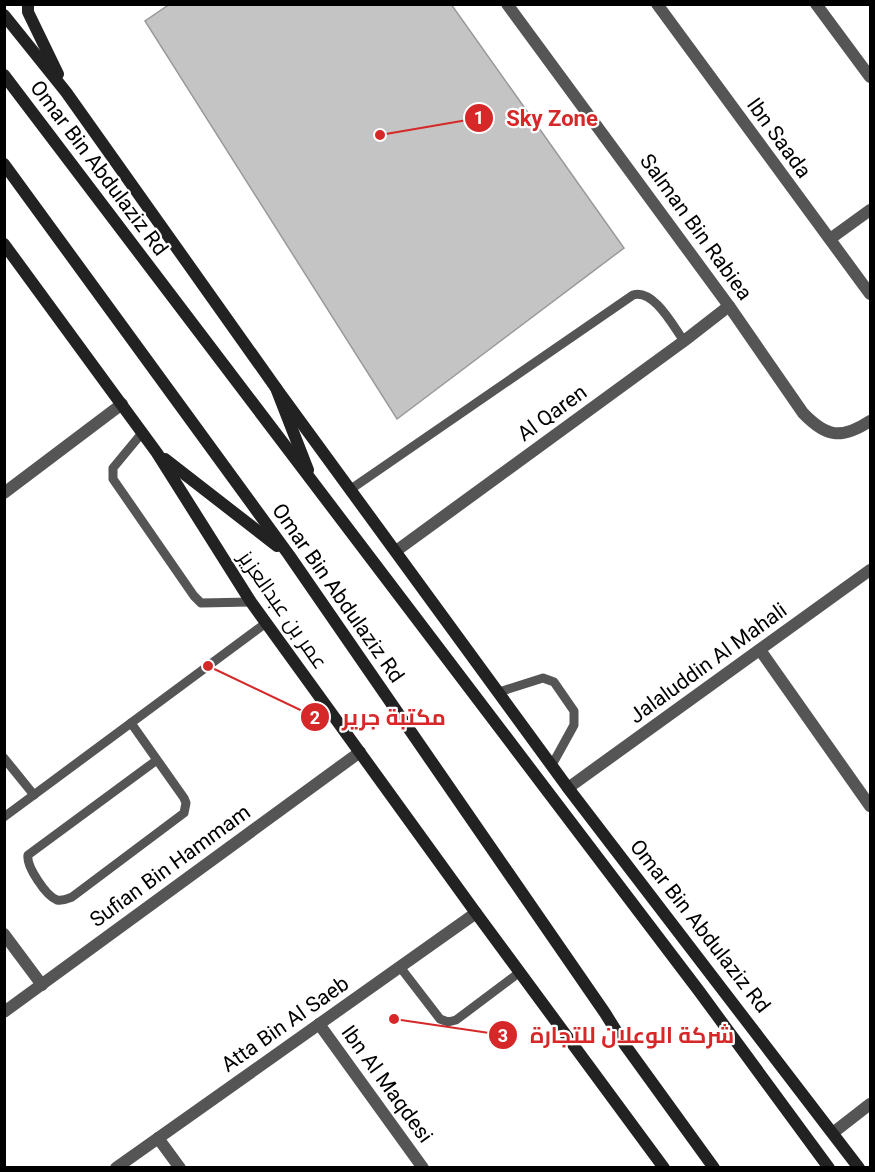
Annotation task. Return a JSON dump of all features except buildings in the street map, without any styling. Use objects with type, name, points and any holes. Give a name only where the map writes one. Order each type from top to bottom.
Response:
[{"type":"main road","points":[[28,4],[28,12],[66,92]]},
{"type":"main road","name":"Omar Bin Abdulaziz Rd","points":[[4,15],[66,92],[276,388],[568,788],[859,1167]]},
{"type":"main road","name":"Omar Bin Abdulaziz Rd","points":[[4,75],[699,991],[829,1167]]},
{"type":"main road","name":"Omar Bin Abdulaziz Rd","points":[[4,164],[289,555],[625,1045],[714,1167]]},
{"type":"main road","name":"عمر بن عبدالعزيز","points":[[4,244],[156,453],[266,623],[476,914],[664,1167]]},
{"type":"main road","name":"Omar Bin Abdulaziz Rd","points":[[276,388],[314,485]]},
{"type":"main road","points":[[156,453],[289,555]]},
{"type":"street","name":"Salman Bin Rabiea","points":[[507,4],[729,306],[803,413],[816,427],[826,432],[848,434],[870,421]]},
{"type":"street","name":"Ibn Saada","points":[[657,4],[870,294]]},
{"type":"street","points":[[816,4],[870,77]]},
{"type":"street","points":[[830,239],[870,210]]},
{"type":"street","name":"Al Qaren","points":[[396,551],[729,306]]},
{"type":"street","points":[[4,493],[122,404]]},
{"type":"street","name":"Jalaluddin Al Mahali","points":[[568,788],[870,570]]},
{"type":"street","points":[[760,650],[870,806]]},
{"type":"street","name":"Sufian Bin Hammam","points":[[4,1012],[360,752]]},
{"type":"street","name":"Atta Bin Al Saeb","points":[[116,1167],[476,914]]},
{"type":"street","points":[[4,934],[42,985]]},
{"type":"street","name":"Ibn Al Maqdesi","points":[[319,1024],[423,1167]]},
{"type":"street","points":[[834,1132],[870,1104]]},
{"type":"street","points":[[158,1138],[180,1167]]},
{"type":"lane","points":[[351,489],[633,296],[645,295],[654,301],[684,341]]},
{"type":"lane","points":[[142,434],[113,468],[113,479],[201,603],[251,602]]},
{"type":"lane","points":[[4,817],[266,623]]},
{"type":"lane","points":[[499,692],[543,678],[554,682],[574,711],[574,725],[552,765]]},
{"type":"lane","points":[[131,723],[157,760],[186,802],[184,813],[72,897],[63,900],[49,896],[29,866],[28,855],[157,760]]},
{"type":"lane","points":[[4,758],[34,795]]},
{"type":"lane","points":[[400,967],[440,1019],[448,1022],[456,1020],[520,972]]},
{"type":"place","name":"Sky Zone","points":[[380,135]]},
{"type":"place","name":"مكتبة جرير","points":[[208,666]]},
{"type":"place","name":"شركة الوعلان للتجارة","points":[[394,1019]]}]
